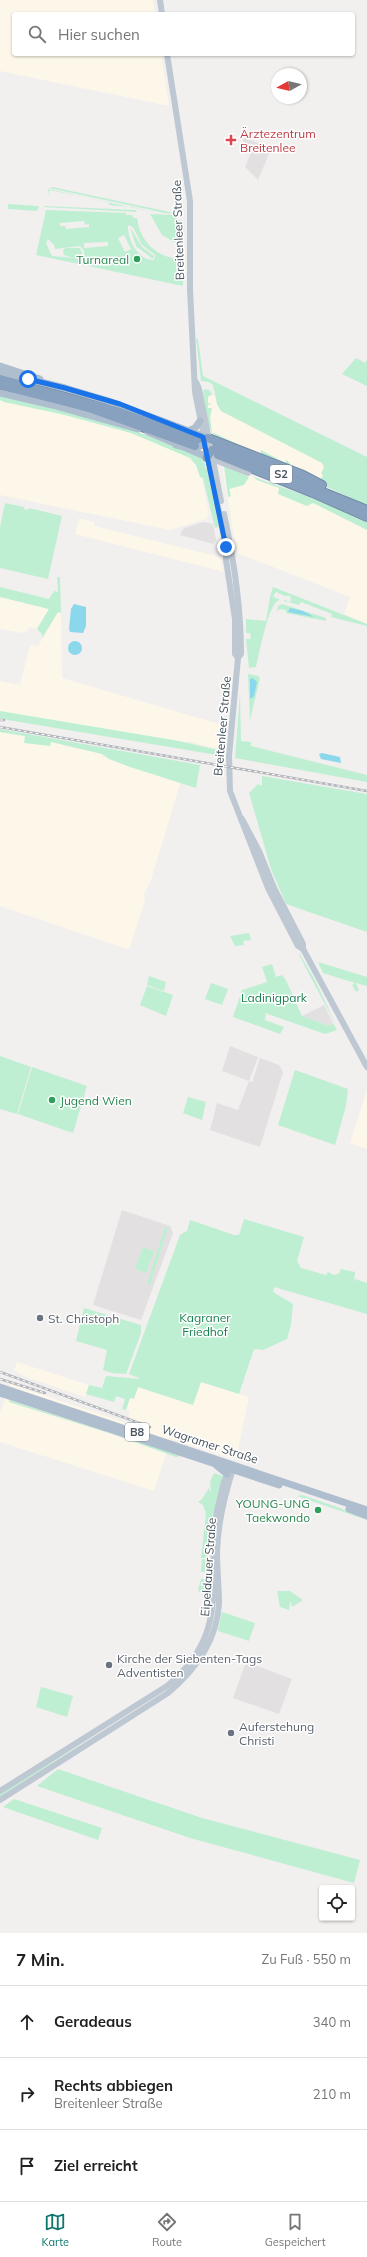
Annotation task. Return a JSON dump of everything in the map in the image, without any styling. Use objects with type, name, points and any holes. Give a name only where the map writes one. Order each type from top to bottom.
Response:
[{"type":"highway","points":[[0,379],[98,405],[201,441],[216,453]]},
{"type":"highway","points":[[0,385],[96,410],[201,441]]},
{"type":"highway","name":"S2","points":[[216,453],[327,498],[367,517]]},
{"type":"highway","name":"S2","points":[[216,453],[342,499],[367,510]]},
{"type":"highway","points":[[248,472],[296,491],[319,498],[327,498]]},
{"type":"main road","points":[[160,0],[162,12]]},
{"type":"main road","name":"Breitenleer Straße","points":[[167,56],[190,201],[192,337],[196,382],[195,392],[200,421],[201,441],[216,453],[226,547],[226,560],[235,619],[235,654],[238,658]]},
{"type":"main road","points":[[0,366],[33,375],[47,383]]},
{"type":"main road","points":[[0,372],[47,383],[132,409],[188,431],[201,441],[195,449],[176,445],[136,429],[52,405],[0,393]]},
{"type":"main road","name":"Breitenleer Straße","points":[[196,382],[199,389],[201,441]]},
{"type":"main road","points":[[188,431],[195,428],[200,421]]},
{"type":"main road","points":[[176,445],[216,453],[225,463],[248,472]]},
{"type":"main road","name":"Breitenleer Straße","points":[[216,453],[215,474],[231,548],[240,610],[241,654],[238,658],[228,781],[231,796],[268,888],[298,946],[303,949],[367,1067]]},
{"type":"main road","points":[[215,474],[218,467],[225,463]]},
{"type":"main road","name":"Wagramer Straße","points":[[0,1387],[367,1516]]},
{"type":"main road","name":"Wagramer Straße","points":[[0,1393],[216,1464],[367,1510]]},
{"type":"main road","name":"Eipeldauer Straße","points":[[0,1791],[167,1686],[184,1672],[194,1659],[208,1632],[212,1617],[214,1602],[213,1554],[215,1522],[232,1469]]},
{"type":"main road","name":"Eipeldauer Straße","points":[[0,1800],[168,1693],[186,1678],[198,1663],[207,1649],[217,1615],[218,1539],[232,1469]]},
{"type":"shaded area","points":[[0,0],[153,0],[155,12],[12,12],[12,56],[161,56],[169,106],[0,71]]},
{"type":"shaded area","points":[[245,137],[271,149],[258,180],[245,167],[251,152],[240,147]]},
{"type":"shaded area","points":[[216,395],[217,404],[221,411],[324,462],[326,469],[320,483],[260,453],[254,454],[215,438],[216,436],[213,433],[208,420],[204,396]]},
{"type":"shaded area","points":[[0,398],[119,427],[198,459],[209,514],[206,519],[170,530],[0,495]]},
{"type":"shaded area","points":[[224,466],[280,487],[330,510],[367,530],[367,624],[344,614],[350,597],[237,553],[223,472]]},
{"type":"shaded area","points":[[79,518],[94,522],[95,526],[220,557],[224,572],[75,534]]},
{"type":"shaded area","points":[[203,522],[213,524],[216,540],[213,544],[180,535],[184,528]]},
{"type":"shaded area","points":[[0,597],[49,609],[37,629],[29,627],[27,631],[22,633],[0,629]]},
{"type":"shaded area","points":[[58,612],[61,613],[62,678],[226,726],[224,746],[218,748],[209,747],[188,741],[187,743],[27,717],[0,711],[0,681],[20,685],[30,645],[38,646]]},
{"type":"shaded area","points":[[0,732],[103,750],[102,756],[181,781],[151,880],[144,894],[145,900],[130,947],[127,949],[0,906]]},
{"type":"shaded area","points":[[324,1005],[333,1023],[329,1026],[302,1016]]},
{"type":"shaded area","points":[[230,1046],[258,1057],[249,1081],[222,1071]]},
{"type":"shaded area","points":[[260,1058],[279,1065],[283,1072],[260,1147],[210,1130],[217,1103],[238,1110],[249,1081],[252,1082]]},
{"type":"shaded area","points":[[367,1089],[367,1149],[350,1143]]},
{"type":"shaded area","points":[[122,1210],[170,1226],[173,1233],[141,1320],[93,1305]]},
{"type":"shaded area","points":[[17,1362],[89,1385],[85,1397],[23,1376],[14,1370]]},
{"type":"shaded area","points":[[201,1382],[249,1397],[236,1460],[171,1439],[154,1491],[0,1442],[0,1413],[10,1384],[148,1430],[150,1425],[128,1418],[130,1411],[126,1410],[130,1398],[134,1398],[138,1387],[193,1405]]},
{"type":"shaded area","points":[[246,1662],[292,1679],[279,1714],[233,1698]]},
{"type":"green space","points":[[52,187],[177,214],[165,213],[49,188]]},
{"type":"green space","points":[[48,189],[88,198],[49,190],[48,196]]},
{"type":"green space","points":[[109,202],[128,207],[109,205]]},
{"type":"green space","points":[[8,204],[39,207],[37,211],[8,209]]},
{"type":"green space","points":[[44,207],[135,210],[137,212]]},
{"type":"green space","points":[[128,207],[132,207],[157,213]]},
{"type":"green space","points":[[46,210],[126,213],[126,215],[132,214],[133,218],[137,218],[142,235],[152,248],[166,256],[183,259],[183,243],[174,242],[162,235],[150,214],[174,215],[177,220],[184,221],[183,286],[36,255]],"holes":[[[84,221],[85,225],[89,224],[89,227],[66,229],[65,226],[60,226],[60,223]],[[128,225],[133,227],[142,245],[155,255],[154,260],[143,257],[138,253],[129,237]],[[124,235],[131,249],[125,252],[118,238]],[[48,239],[54,245],[55,249],[80,246],[84,251],[84,259],[52,256],[46,243]],[[108,242],[108,246],[84,248],[84,243]]]},
{"type":"green space","points":[[130,227],[142,247],[154,256],[153,259],[136,246]]},
{"type":"green space","points":[[65,248],[80,248],[84,258],[73,258],[64,255],[63,250]]},
{"type":"green space","points":[[196,338],[198,339],[203,376],[367,457],[367,506],[261,455],[261,450],[285,463],[287,460],[291,465],[321,479],[323,475],[321,474],[324,467],[322,463],[221,411],[217,404],[213,385],[209,382],[201,381]]},
{"type":"green space","points":[[356,358],[365,363],[367,360],[367,386],[342,374]]},
{"type":"green space","points":[[205,389],[209,390],[212,394],[208,397],[208,403],[212,404],[208,405],[208,408],[212,408],[210,417],[212,431],[206,415],[203,391]]},
{"type":"green space","points":[[0,396],[53,408],[135,431],[202,458],[206,466],[204,467],[207,469],[219,527],[215,528],[203,478],[200,477],[196,465],[190,458],[131,433],[65,415],[4,402],[0,400]]},
{"type":"green space","points":[[212,432],[254,452],[215,438],[216,436]]},
{"type":"green space","points":[[224,466],[249,477],[244,485],[229,489],[231,496],[228,497]]},
{"type":"green space","points":[[253,477],[337,507],[367,521],[367,530],[313,503],[307,506],[278,494],[279,488],[257,480]]},
{"type":"green space","points":[[5,503],[24,507],[24,509],[28,510],[29,508],[62,516],[48,579],[0,568],[0,527]]},
{"type":"green space","points":[[57,577],[60,577],[61,613],[58,612],[42,638],[42,634],[37,629],[49,609],[0,597],[0,587],[49,599],[54,591],[58,592]]},
{"type":"green space","points":[[273,587],[367,624],[367,626],[331,617],[332,614],[301,602],[299,605],[284,601],[285,599],[288,602],[291,601],[290,596],[285,596],[276,592],[273,596],[277,599],[279,598],[279,600],[271,610],[256,667],[249,668],[246,639],[251,639],[250,633],[246,633],[246,619],[266,621]]},
{"type":"green space","points":[[282,604],[326,618],[326,621],[286,613],[286,610],[280,609],[277,611],[278,606]]},
{"type":"green space","points":[[248,674],[258,676],[260,678],[250,720]]},
{"type":"green space","points":[[240,693],[241,741],[251,742],[251,746],[367,775],[367,782],[235,758]]},
{"type":"green space","points":[[0,711],[179,741],[218,750],[223,756],[8,720],[0,718]]},
{"type":"green space","points":[[0,729],[200,765],[196,788],[130,767],[109,759],[102,754],[51,742],[50,746],[24,743],[25,736],[0,732]]},
{"type":"green space","points":[[262,776],[367,794],[367,932],[286,904],[271,869],[249,793],[258,784],[262,786]]},
{"type":"green space","points":[[249,933],[251,940],[243,941],[244,945],[235,946],[230,936]]},
{"type":"green space","points":[[299,953],[315,980],[336,1025],[299,955]]},
{"type":"green space","points":[[318,962],[367,977],[367,986],[356,983],[359,990],[356,992],[352,985],[355,983],[323,973]]},
{"type":"green space","name":"Ladinigpark","points":[[272,964],[276,977],[282,975],[286,980],[302,1016],[329,1026],[333,1023],[337,1030],[325,1034],[262,1012],[266,1014],[265,1020],[284,1027],[280,1034],[233,1017],[242,990],[267,982],[262,967]]},
{"type":"green space","points":[[149,976],[166,982],[164,991],[147,985]]},
{"type":"green space","points":[[211,983],[228,989],[222,1005],[205,999]]},
{"type":"green space","points":[[147,986],[173,995],[166,1016],[140,1005]]},
{"type":"green space","points":[[0,1056],[31,1067],[17,1114],[0,1109]]},
{"type":"green space","name":"Jugend Wien","points":[[32,1067],[87,1086],[73,1133],[18,1114]]},
{"type":"green space","points":[[295,1070],[348,1089],[346,1106],[335,1145],[278,1125]]},
{"type":"green space","points":[[188,1097],[206,1102],[202,1120],[183,1113]]},
{"type":"green space","name":"Kagraner Friedhof","points":[[244,1219],[304,1237],[297,1261],[301,1268],[326,1275],[328,1272],[334,1275],[340,1273],[340,1269],[355,1272],[354,1282],[355,1279],[367,1283],[367,1314],[274,1287],[273,1292],[293,1304],[291,1325],[287,1339],[263,1350],[254,1349],[239,1394],[201,1382],[193,1405],[138,1387],[134,1399],[130,1398],[126,1410],[122,1409],[125,1399],[116,1396],[114,1402],[86,1394],[89,1385],[102,1388],[106,1376],[141,1379],[129,1374],[180,1235],[187,1231],[190,1220],[234,1235],[239,1235]]},
{"type":"green space","points":[[165,1227],[168,1228],[150,1285],[147,1284]]},
{"type":"green space","points":[[143,1247],[154,1251],[146,1273],[135,1269]]},
{"type":"green space","points":[[84,1308],[141,1325],[141,1333],[126,1374],[112,1373],[103,1370],[107,1350],[76,1341]]},
{"type":"green space","points":[[9,1400],[181,1456],[176,1457],[112,1434],[9,1402]]},
{"type":"green space","points":[[214,1473],[223,1476],[212,1521],[208,1558],[201,1558],[206,1514],[203,1505],[198,1502],[202,1499],[209,1488],[211,1493],[210,1482]]},
{"type":"green space","points":[[302,1495],[340,1508],[367,1520],[297,1496]]},
{"type":"green space","points":[[202,1559],[208,1559],[209,1593],[207,1595],[198,1591],[201,1579],[205,1579],[205,1572],[201,1572]]},
{"type":"green space","points":[[277,1591],[290,1591],[303,1600],[292,1607],[291,1602],[289,1610],[280,1607]]},
{"type":"green space","points":[[222,1612],[255,1623],[249,1641],[218,1631]]},
{"type":"green space","points":[[41,1687],[73,1696],[67,1717],[36,1707]]},
{"type":"green space","points":[[107,1727],[0,1797],[0,1794]]},
{"type":"green space","points":[[58,1769],[202,1818],[360,1860],[354,1883],[190,1838],[37,1786]]},
{"type":"green space","points":[[14,1799],[102,1828],[98,1840],[3,1807]]},
{"type":"water","points":[[74,604],[86,607],[86,626],[83,633],[70,632],[69,629],[71,609]]},
{"type":"water","points":[[290,608],[303,611],[314,617],[288,612]]},
{"type":"water","points":[[75,641],[80,643],[82,648],[80,653],[75,655],[70,653],[68,648],[70,643]]},
{"type":"water","points":[[253,678],[257,682],[254,696],[251,699],[250,679]]},
{"type":"water","points":[[322,753],[340,757],[341,763],[321,759],[319,754]]},
{"type":"railway","points":[[0,727],[367,791]]},
{"type":"railway","points":[[0,1372],[150,1427]]},
{"type":"railway","points":[[0,1379],[45,1393]]},
{"type":"place","name":"Ärztezentrum Breitenlee","points":[[231,140]]},
{"type":"place","name":"Turnareal","points":[[137,259]]},
{"type":"place","name":"Jugend Wien","points":[[52,1100]]},
{"type":"place","name":"St. Christoph","points":[[40,1318]]},
{"type":"place","name":"YOUNG-UNG Taekwondo","points":[[318,1510]]},
{"type":"place","name":"Kirche der Siebenten-Tags Adventisten","points":[[109,1665]]},
{"type":"place","name":"Auferstehung Christi","points":[[231,1733]]},
{"type":"route","points":[[28,379],[120,404],[151,415],[203,437],[226,547]]}]
